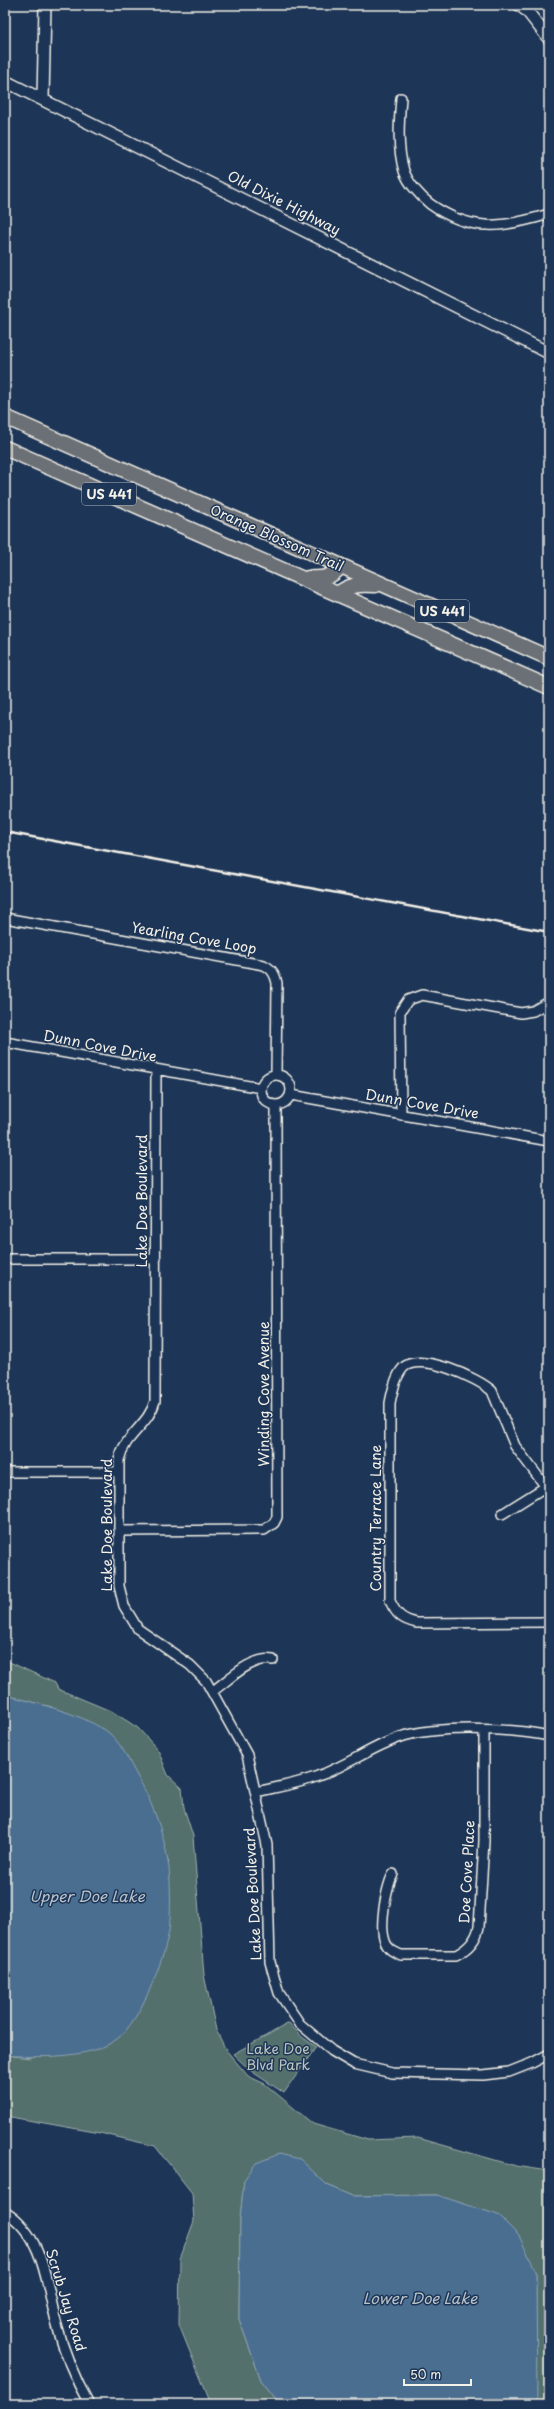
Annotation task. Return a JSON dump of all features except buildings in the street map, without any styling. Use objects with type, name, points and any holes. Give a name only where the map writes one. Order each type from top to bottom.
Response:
[{"type":"main road","name":"Orange Blossom Trail","points":[[5,417],[549,658]]},
{"type":"main road","name":"Orange Blossom Trail","points":[[5,448],[549,687]]},
{"type":"main road","points":[[297,577],[331,577],[341,566]]},
{"type":"main road","points":[[338,594],[346,587],[356,584],[383,585]]},
{"type":"street","points":[[43,99],[45,5]]},
{"type":"street","points":[[519,5],[527,11],[549,39]]},
{"type":"street","name":"Old Dixie Highway","points":[[5,80],[549,353]]},
{"type":"street","points":[[401,98],[398,135],[404,172],[420,196],[445,215],[470,224],[491,226],[509,225],[549,214]]},
{"type":"street","name":"Yearling Cove Loop","points":[[5,918],[264,965],[270,968],[275,975],[277,983],[276,1075]]},
{"type":"street","points":[[401,1115],[400,1012],[408,1000],[422,995],[521,1013],[533,1011],[549,1002]]},
{"type":"street","name":"Dunn Cove Drive","points":[[5,1042],[261,1088]]},
{"type":"street","name":"Lake Doe Boulevard","points":[[156,1070],[155,1401],[148,1419],[124,1445],[119,1460],[120,1594],[133,1623],[143,1634],[197,1671],[213,1691],[247,1755],[267,1845],[270,1962],[279,1993],[300,2024],[332,2051],[354,2064],[392,2073],[483,2075],[509,2072],[532,2063],[549,2054]]},
{"type":"street","points":[[276,1075],[288,1081],[291,1094],[285,1103],[276,1106],[266,1102],[261,1094],[261,1088],[264,1080],[276,1075]]},
{"type":"street","name":"Dunn Cove Drive","points":[[291,1094],[549,1141]]},
{"type":"street","name":"Winding Cove Avenue","points":[[119,1531],[264,1530],[274,1523],[277,1517],[276,1106]]},
{"type":"street","points":[[5,1259],[156,1259]]},
{"type":"street","name":"Country Terrace Lane","points":[[547,1489],[515,1446],[492,1391],[485,1385],[462,1373],[440,1366],[414,1364],[406,1366],[396,1380],[390,1404],[390,1601],[394,1610],[400,1617],[417,1623],[549,1622]]},
{"type":"street","points":[[5,1472],[119,1472]]},
{"type":"street","points":[[502,1514],[547,1489]]},
{"type":"street","points":[[213,1691],[255,1661],[265,1659],[273,1660]]},
{"type":"street","points":[[256,1792],[318,1776],[397,1738],[412,1734],[484,1731],[518,1732],[549,1736]]},
{"type":"street","name":"Doe Cove Place","points":[[393,1874],[385,1897],[384,1940],[393,1952],[401,1954],[456,1955],[464,1951],[475,1940],[479,1927],[484,1841],[484,1731]]},
{"type":"street","name":"Scrub Jay Road","points":[[5,2212],[26,2230],[42,2258],[56,2323],[80,2389],[89,2404]]},
{"type":"green space","points":[[5,1660],[55,1683],[58,1689],[113,1712],[138,1728],[158,1750],[168,1775],[182,1788],[184,1808],[193,1836],[204,1975],[216,2030],[226,2050],[248,2076],[265,2084],[313,2124],[368,2140],[418,2138],[516,2166],[549,2171],[549,2404],[537,2404],[536,2400],[536,2271],[437,2195],[353,2196],[327,2185],[300,2160],[244,2180],[240,2219],[239,2319],[261,2380],[280,2404],[211,2404],[179,2325],[180,2259],[194,2221],[192,2193],[155,2146],[100,2133],[5,2116],[5,2055],[31,2058],[169,1862],[52,1707],[5,1695]]},
{"type":"green space","name":"Lake Doe Blvd Park","points":[[289,2023],[302,2037],[316,2047],[284,2093],[251,2071],[233,2054]]},
{"type":"water","name":"Upper Doe Lake","points":[[5,1695],[69,1713],[94,1724],[110,1734],[122,1749],[141,1783],[156,1815],[166,1850],[170,1886],[169,1931],[162,1958],[150,1990],[126,2031],[117,2039],[106,2046],[78,2054],[47,2057],[5,2055]]},
{"type":"water","name":"Lower Doe Lake","points":[[279,2154],[300,2159],[327,2185],[353,2196],[437,2195],[498,2215],[519,2236],[536,2271],[537,2404],[280,2404],[261,2380],[239,2319],[240,2219],[244,2180],[256,2163]]},
{"type":"railway","points":[[5,832],[549,932]]}]
